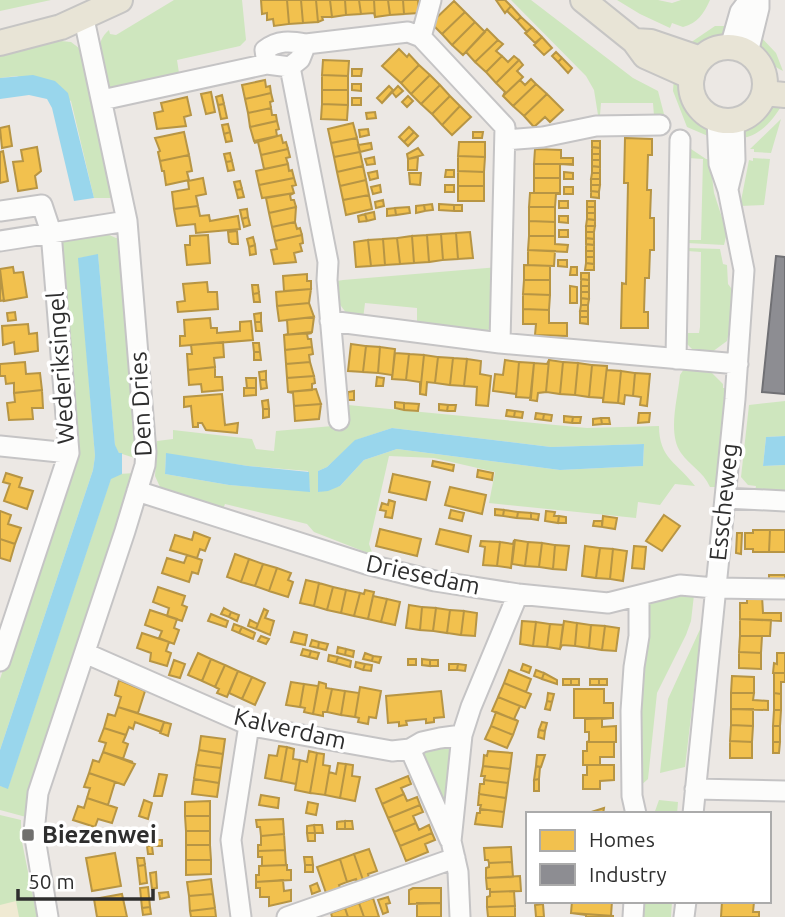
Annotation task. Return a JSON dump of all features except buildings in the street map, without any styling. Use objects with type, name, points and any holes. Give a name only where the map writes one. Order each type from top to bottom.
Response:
[{"type":"main road","points":[[0,43],[40,34],[84,19],[120,0]]},
{"type":"main road","points":[[583,0],[634,41],[645,56],[696,68]]},
{"type":"main road","points":[[714,50],[739,50],[755,59],[775,85],[753,111],[726,120],[709,116],[696,103],[691,86],[696,68],[714,50]]},
{"type":"street","points":[[421,37],[431,0]]},
{"type":"street","points":[[739,50],[740,12],[749,0]]},
{"type":"street","points":[[739,50],[759,8],[759,0]]},
{"type":"street","name":"Den Dries","points":[[48,917],[35,839],[34,819],[38,793],[145,465],[146,437],[127,222],[84,19]]},
{"type":"street","points":[[267,64],[265,50],[273,44],[289,41],[306,44],[408,32],[421,37],[505,127],[500,343]]},
{"type":"street","points":[[102,100],[267,64],[290,67],[300,59],[306,44]]},
{"type":"street","points":[[290,67],[327,254],[339,420]]},
{"type":"street","name":"Esscheweg","points":[[693,812],[738,364],[744,270],[728,190],[735,160],[726,120]]},
{"type":"street","points":[[505,140],[543,137],[596,126],[660,125]]},
{"type":"street","points":[[676,359],[680,140]]},
{"type":"street","points":[[0,211],[42,205],[51,232]]},
{"type":"street","points":[[0,241],[127,222]]},
{"type":"street","name":"Wederiksingel","points":[[0,661],[4,637],[69,453],[51,232]]},
{"type":"street","points":[[330,321],[500,343],[738,364]]},
{"type":"street","points":[[0,446],[69,453]]},
{"type":"street","name":"Driesedam","points":[[137,491],[366,564],[435,582],[608,603],[680,585],[785,589]]},
{"type":"street","points":[[725,498],[785,500]]},
{"type":"street","points":[[453,850],[462,735],[471,707],[519,594]]},
{"type":"street","points":[[636,812],[632,796],[631,711],[639,636],[639,596]]},
{"type":"street","name":"Kalverdam","points":[[85,653],[249,725],[392,751],[462,735]]},
{"type":"street","points":[[241,917],[231,840],[249,725]]},
{"type":"street","points":[[410,749],[453,850],[458,872],[460,917]]},
{"type":"street","points":[[695,789],[785,791]]},
{"type":"street","points":[[287,917],[453,850]]},
{"type":"green space","points":[[0,0],[51,0],[0,11]]},
{"type":"green space","points":[[174,0],[242,0],[246,40],[240,46],[177,60],[179,73],[106,90],[99,58],[100,43],[104,36],[109,30],[110,34],[116,35]]},
{"type":"green space","points":[[511,0],[531,0],[633,78],[658,91],[665,118],[654,116],[653,103],[601,103],[598,115],[594,90],[586,76]]},
{"type":"green space","points":[[617,0],[658,0],[672,3],[681,0],[710,0],[693,23],[683,27],[672,23],[670,28]]},
{"type":"green space","points":[[715,26],[728,26],[721,37],[712,43],[687,45]]},
{"type":"green space","points":[[760,36],[776,53],[783,71],[764,57],[760,48]]},
{"type":"green space","points":[[61,41],[71,42],[83,51],[112,198],[94,198],[71,101],[17,76],[0,78],[0,55]]},
{"type":"green space","points":[[674,77],[683,84],[690,103],[707,128],[708,136],[687,127],[673,91]]},
{"type":"green space","points":[[778,103],[782,105],[765,126],[755,134],[742,138],[750,121]]},
{"type":"green space","points":[[781,119],[771,153],[754,152],[754,149],[750,149]]},
{"type":"green space","points":[[688,147],[710,159],[714,193],[727,233],[724,245],[687,243],[687,240],[701,240],[703,159],[688,158]]},
{"type":"green space","points":[[753,158],[770,159],[764,205],[740,206],[749,160],[753,161]]},
{"type":"green space","points":[[107,234],[120,237],[138,459],[119,453],[115,446],[98,255],[79,258],[95,456],[93,470],[0,750],[0,679],[72,463],[59,242]]},
{"type":"green space","points":[[687,248],[720,249],[723,264],[727,265],[728,284],[734,292],[733,336],[728,336],[727,341],[712,352],[693,350],[685,342],[685,333],[699,333],[700,327],[701,252],[687,251]]},
{"type":"green space","points":[[499,267],[492,326],[485,333],[417,324],[417,308],[365,303],[363,319],[347,314],[335,298],[337,281]]},
{"type":"green space","points":[[684,369],[712,373],[723,384],[723,388],[727,388],[716,487],[710,487],[677,445],[674,415],[680,375]]},
{"type":"green space","points":[[785,401],[785,436],[766,437],[763,466],[785,465],[785,492],[755,492],[756,486],[748,485],[741,477],[749,405]]},
{"type":"green space","points":[[348,405],[587,428],[659,426],[662,446],[666,453],[695,486],[675,484],[660,505],[638,502],[636,518],[489,503],[495,472],[434,458],[389,456],[369,544],[373,555],[314,532],[307,524],[225,504],[223,509],[160,487],[155,476],[157,441],[173,439],[173,430],[252,439],[256,449],[274,451],[276,431],[344,425],[343,409],[348,408]],"holes":[[[392,428],[551,447],[644,444],[643,466],[560,470],[397,449],[364,460],[340,486],[318,492],[318,471],[327,467],[356,440]],[[166,454],[248,466],[308,471],[310,491],[229,485],[165,474]]]},
{"type":"green space","points":[[136,473],[29,799],[26,817],[0,810],[0,786],[8,788],[111,478],[118,474]]},
{"type":"green space","points":[[679,593],[694,595],[691,621],[657,693],[648,779],[639,787],[637,691],[648,601]]},
{"type":"green space","points":[[702,625],[685,767],[660,773],[668,699]]},
{"type":"green space","points":[[456,743],[448,800],[441,803],[419,751]]},
{"type":"green space","points":[[659,800],[678,802],[677,812],[655,812]]},
{"type":"green space","points":[[0,815],[21,820],[21,837],[37,917],[0,917]]},
{"type":"green space","points":[[640,903],[672,903],[671,917],[639,917]]},
{"type":"sand","points":[[16,901],[19,917],[0,917],[0,905]]},
{"type":"water","points":[[33,75],[55,81],[68,93],[94,198],[74,201],[52,108],[47,99],[29,95],[0,99],[0,78]]},
{"type":"water","points":[[98,254],[115,445],[119,453],[122,453],[122,474],[111,479],[8,789],[0,786],[0,750],[93,470],[95,456],[78,258]]},
{"type":"water","points":[[392,428],[551,447],[644,444],[643,466],[560,470],[397,449],[364,460],[340,486],[318,492],[318,471],[327,467],[355,440]]},
{"type":"water","points":[[785,436],[785,465],[763,466],[766,437]]},
{"type":"water","points":[[166,453],[309,472],[310,492],[229,485],[165,474]]},
{"type":"place","name":"Biezenwei","points":[[28,835]]}]
